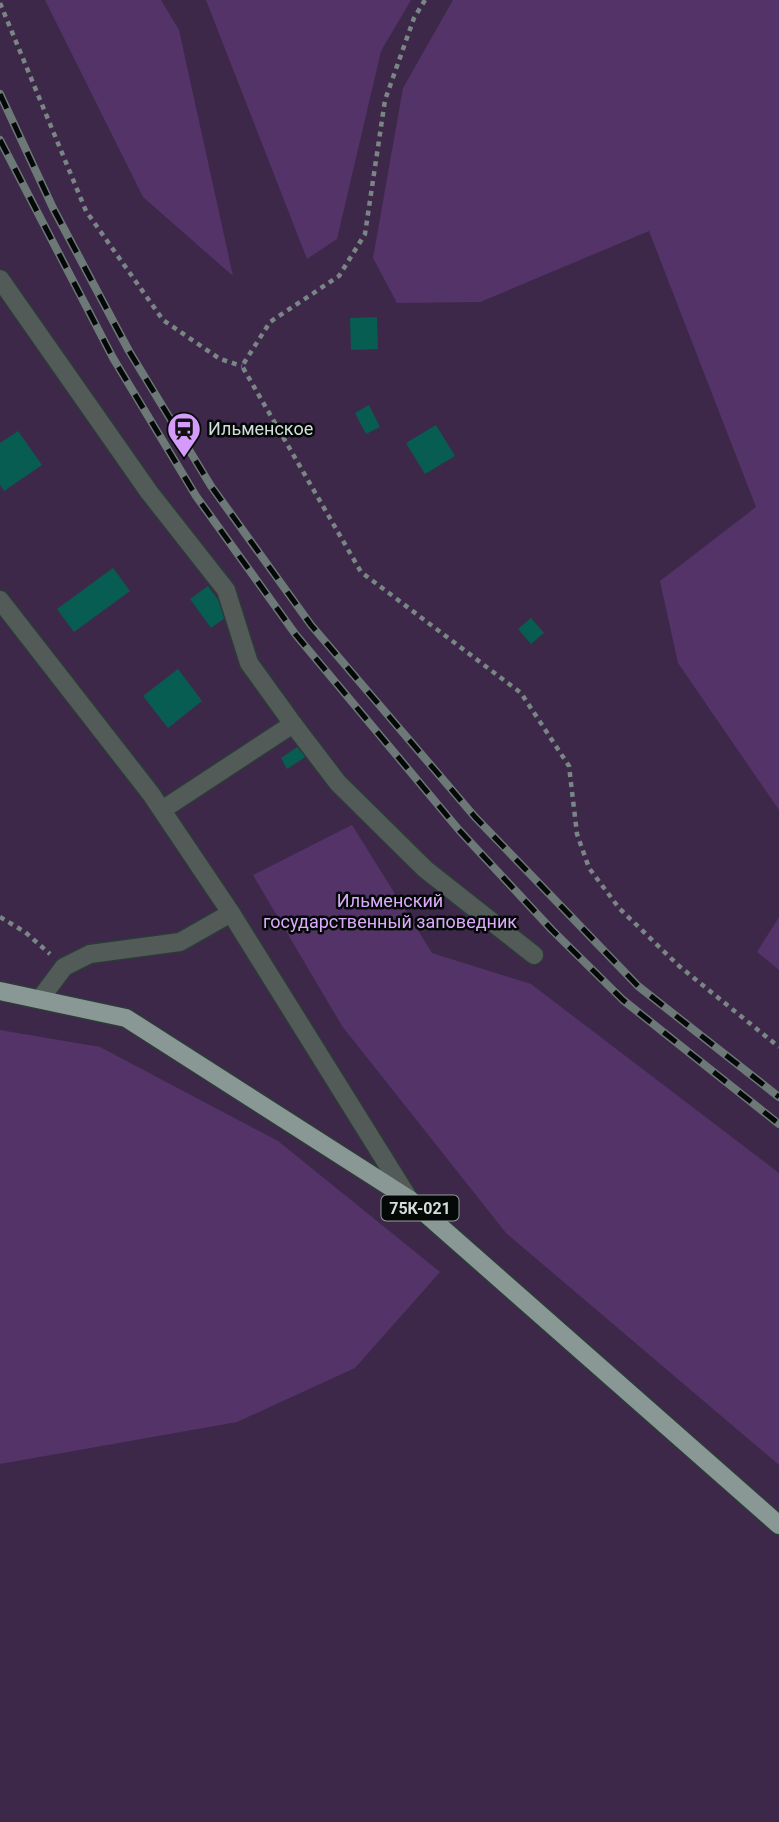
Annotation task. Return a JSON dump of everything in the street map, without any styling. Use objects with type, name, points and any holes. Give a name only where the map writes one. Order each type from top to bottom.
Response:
[{"type":"main road","name":"75К-021","points":[[0,991],[125,1018],[409,1199],[779,1525]]},
{"type":"street","points":[[0,279],[149,492],[226,590],[249,663],[338,783],[425,869],[534,955]]},
{"type":"street","points":[[0,600],[162,810],[231,913],[409,1199]]},
{"type":"street","points":[[162,810],[293,724]]},
{"type":"street","points":[[40,999],[64,967],[90,954],[180,942],[231,913]]},
{"type":"path","points":[[242,366],[270,322],[340,276],[365,234],[385,100],[414,18],[425,0]]},
{"type":"path","points":[[0,3],[86,211],[163,320],[220,359],[242,366],[361,572],[521,693],[569,766],[576,834],[589,868],[619,908],[679,965],[779,1048]]},
{"type":"path","points":[[0,917],[25,932],[64,967]]},
{"type":"green space","name":"Ильменский государственный заповедник","points":[[0,0],[779,0],[779,1822],[0,1822]]},
{"type":"green space","points":[[45,0],[161,0],[179,30],[233,276],[143,197]]},
{"type":"green space","points":[[206,0],[411,0],[381,51],[337,239],[307,259]]},
{"type":"green space","points":[[453,0],[779,0],[779,810],[678,663],[660,581],[756,507],[649,231],[480,302],[397,303],[373,258],[403,88]]},
{"type":"green space","points":[[352,825],[432,953],[531,984],[779,1173],[779,1465],[506,1233],[342,1026],[253,875]]},
{"type":"green space","points":[[779,917],[779,970],[757,952]]},
{"type":"green space","points":[[0,1030],[100,1047],[278,1141],[440,1272],[355,1368],[237,1422],[0,1464]]},
{"type":"building","points":[[377,317],[378,349],[351,350],[350,318]]},
{"type":"building","points":[[369,405],[380,427],[366,434],[355,413]]},
{"type":"building","points":[[436,425],[455,456],[425,474],[406,443]]},
{"type":"building","points":[[18,431],[42,465],[4,491],[0,485],[0,443]]},
{"type":"building","points":[[113,568],[130,591],[74,632],[57,609]]},
{"type":"building","points":[[208,586],[229,615],[211,628],[190,599]]},
{"type":"building","points":[[531,618],[544,633],[531,644],[518,629]]},
{"type":"building","points":[[178,669],[202,701],[168,728],[143,696]]},
{"type":"building","points":[[309,739],[316,750],[287,769],[281,758]]},
{"type":"railway","points":[[0,94],[53,208],[129,351],[211,486],[311,625],[475,817],[638,986],[779,1097]]},
{"type":"railway","points":[[0,140],[113,358],[196,496],[296,635],[459,830],[552,930],[623,1000],[779,1124]]},
{"type":"place","name":"Ильменское","points":[[184,459]]}]
